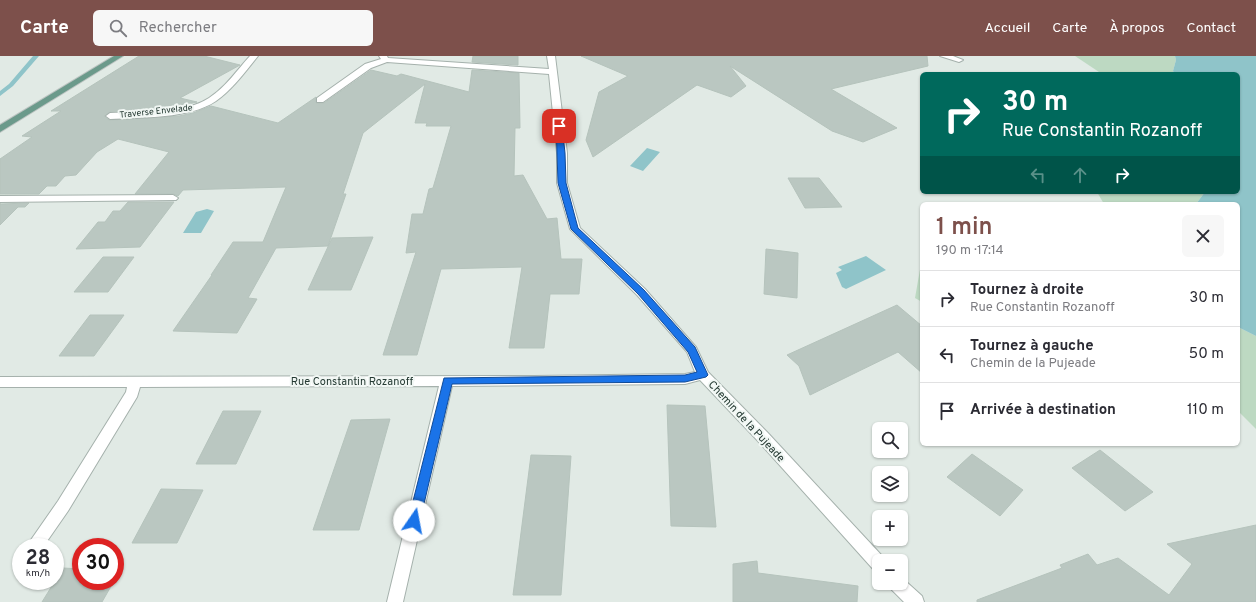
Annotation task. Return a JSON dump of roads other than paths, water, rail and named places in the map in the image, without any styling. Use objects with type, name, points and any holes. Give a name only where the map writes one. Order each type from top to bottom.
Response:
[{"type":"main road","points":[[0,129],[119,56]]},
{"type":"street","name":"Traverse Envelade","points":[[110,116],[198,107],[211,101],[222,92],[254,56]]},
{"type":"street","name":"Chemin de la Pujeade","points":[[551,56],[562,153],[562,183],[575,229],[641,292],[692,350],[703,375],[762,436],[872,556]]},
{"type":"street","points":[[944,56],[959,60]]},
{"type":"street","points":[[320,100],[368,66],[384,58],[553,72]]},
{"type":"street","points":[[0,199],[173,198]]},
{"type":"street","name":"Rue Constantin Rozanoff","points":[[0,382],[677,379],[703,375]]},
{"type":"street","points":[[40,538],[62,506],[132,393],[134,381]]},
{"type":"street","points":[[395,602],[448,381]]},
{"type":"street","points":[[904,590],[916,602]]},
{"type":"water","points":[[1175,56],[1256,56],[1256,336],[1240,328],[1240,202],[1198,202],[1204,194],[1240,194],[1240,72],[1174,72],[1176,60]]},
{"type":"water","points":[[647,148],[660,152],[643,171],[630,166]]},
{"type":"water","points":[[207,209],[214,211],[201,233],[183,233],[196,212]]},
{"type":"water","points":[[866,256],[886,270],[846,289],[842,287],[836,273],[842,270],[838,267]]},
{"type":"waterway","points":[[0,94],[11,85],[36,56]]}]
